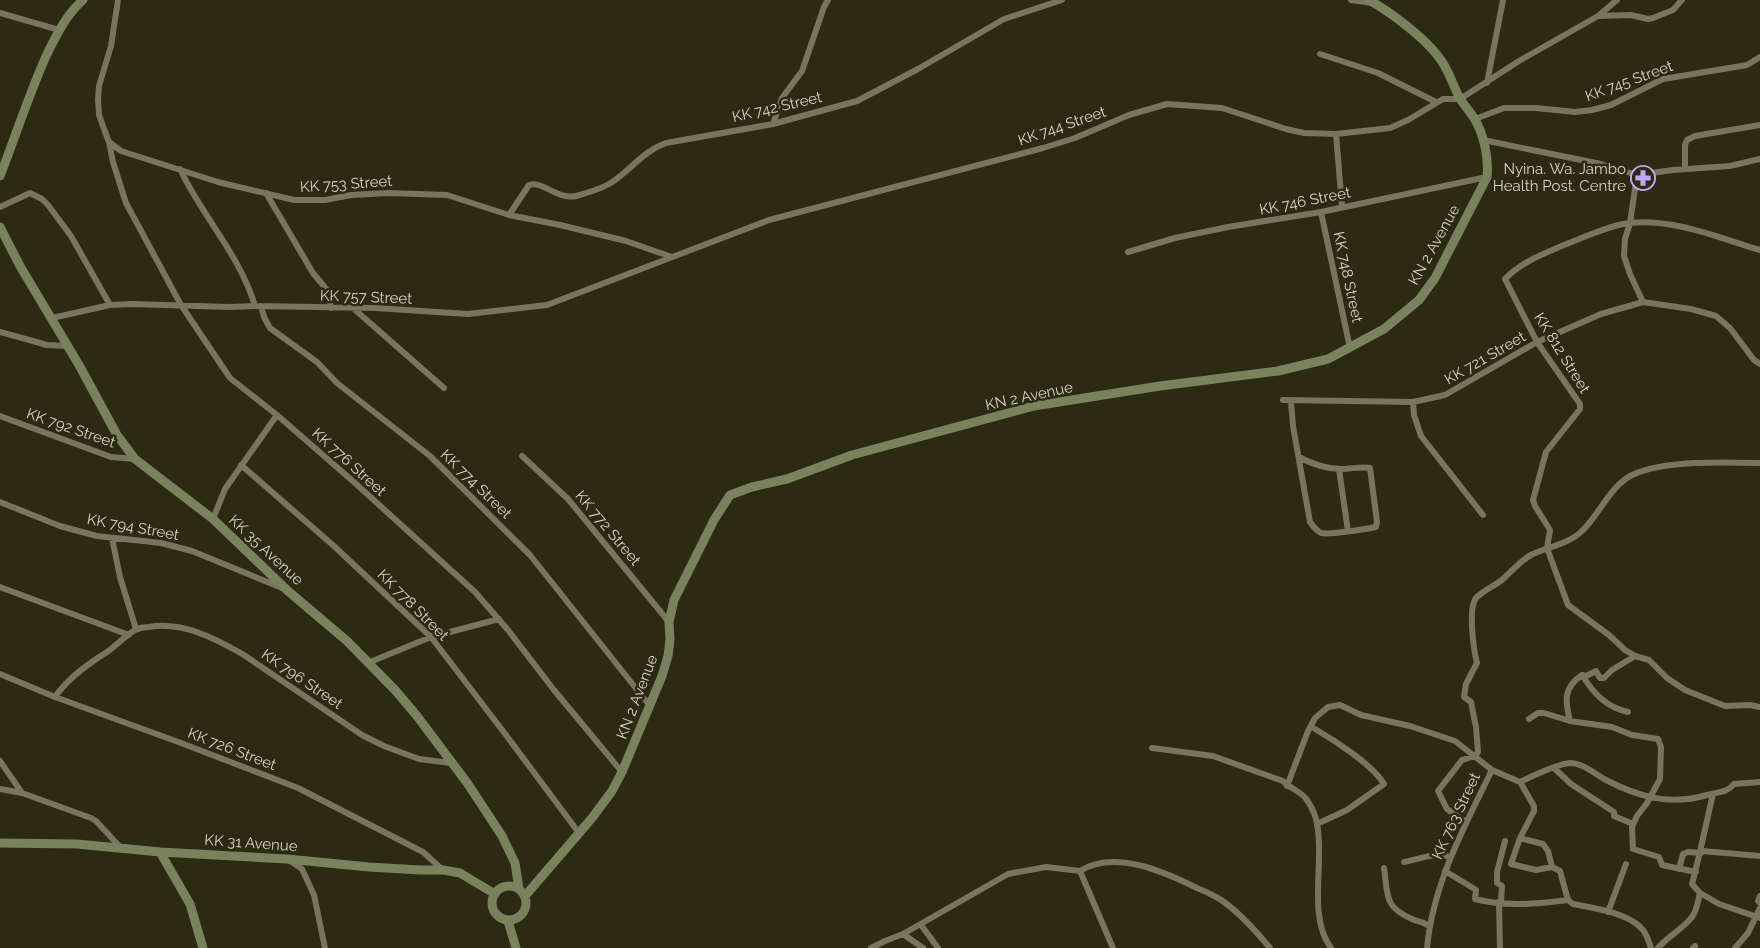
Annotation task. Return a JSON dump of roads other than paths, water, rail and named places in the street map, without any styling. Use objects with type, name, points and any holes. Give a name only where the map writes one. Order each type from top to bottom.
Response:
[{"type":"main road","points":[[0,176],[34,83],[59,30],[67,17],[83,0]]},
{"type":"main road","name":"KN 2 Avenue","points":[[522,892],[579,833],[612,791],[622,772],[650,706],[668,656],[670,640],[669,622],[674,600],[714,520],[730,494],[752,486],[787,479],[852,455],[1034,406],[1278,370],[1328,359],[1384,330],[1419,300],[1435,278],[1487,177],[1486,151],[1476,119],[1460,100],[1444,64],[1431,48],[1373,2]]},
{"type":"main road","name":"KK 35 Avenue","points":[[0,227],[20,266],[52,318],[116,435],[135,459],[213,519],[288,591],[347,640],[370,662],[417,716],[497,828],[509,848],[517,869],[522,892]]},
{"type":"main road","name":"KK 31 Avenue","points":[[0,842],[77,844],[160,852],[287,858],[369,867],[443,870],[460,873],[495,894]]},
{"type":"main road","points":[[160,852],[190,904],[203,948]]},
{"type":"main road","points":[[506,886],[522,892],[526,904],[524,913],[517,919],[508,921],[500,918],[494,911],[492,902],[495,894],[506,886]]},
{"type":"main road","points":[[508,921],[516,948]]},
{"type":"street","points":[[109,142],[99,115],[98,99],[99,86],[111,46],[118,0]]},
{"type":"street","points":[[773,124],[782,98],[802,71],[824,6],[828,0]]},
{"type":"street","name":"KK 742 Street","points":[[509,215],[529,185],[533,183],[560,196],[575,196],[611,183],[651,150],[666,143],[773,124],[857,101],[918,69],[1004,18],[1062,0]]},
{"type":"street","points":[[1351,0],[1373,2]]},
{"type":"street","points":[[1487,83],[1503,0]]},
{"type":"street","points":[[1460,100],[1519,61],[1598,16],[1617,0]]},
{"type":"street","points":[[1598,16],[1632,15],[1648,19],[1673,10],[1682,0]]},
{"type":"street","points":[[0,14],[59,30]]},
{"type":"street","points":[[1320,54],[1378,73],[1436,102]]},
{"type":"street","name":"KK 745 Street","points":[[1476,119],[1504,108],[1536,108],[1576,112],[1592,110],[1611,105],[1663,79],[1747,65],[1760,57]]},
{"type":"street","name":"KK 744 Street","points":[[672,257],[770,220],[1043,148],[1075,138],[1129,114],[1167,104],[1222,108],[1286,129],[1304,133],[1336,134],[1390,128],[1408,120],[1443,99],[1460,100]]},
{"type":"street","points":[[1685,169],[1685,146],[1688,140],[1695,136],[1760,125]]},
{"type":"street","points":[[1336,134],[1342,206]]},
{"type":"street","points":[[1482,140],[1601,164],[1637,174],[1730,166],[1760,159]]},
{"type":"street","name":"KK 753 Street","points":[[109,142],[121,151],[132,155],[180,168],[218,182],[281,198],[307,201],[352,195],[388,193],[447,195],[509,215],[560,225],[626,242],[672,257]]},
{"type":"street","name":"KK 776 Street","points":[[109,142],[113,162],[126,203],[181,305],[230,378],[277,415],[355,482],[476,592],[622,772]]},
{"type":"street","name":"KK 774 Street","points":[[180,168],[197,202],[243,274],[270,328],[316,362],[337,383],[430,456],[524,549],[650,706]]},
{"type":"street","points":[[1637,174],[1630,223],[1625,239],[1624,256],[1643,302]]},
{"type":"street","name":"KK 746 Street","points":[[1128,252],[1175,238],[1218,229],[1321,212],[1342,206],[1487,177]]},
{"type":"street","points":[[0,207],[30,193],[42,199],[70,236],[110,305]]},
{"type":"street","points":[[266,194],[313,273],[328,291],[331,308]]},
{"type":"street","name":"KK 748 Street","points":[[1321,212],[1350,348]]},
{"type":"street","name":"KK 812 Street","points":[[1547,548],[1550,530],[1535,506],[1533,500],[1534,493],[1546,452],[1580,409],[1580,404],[1536,342],[1505,279],[1515,269],[1528,261],[1584,237],[1630,223],[1659,223],[1693,230],[1760,250]]},
{"type":"street","name":"KK 757 Street","points":[[52,318],[110,305],[353,308],[468,314],[547,305],[672,257]]},
{"type":"street","name":"KK 721 Street","points":[[1283,400],[1413,402],[1445,396],[1536,342],[1601,314],[1643,302],[1691,309],[1716,316],[1730,328],[1754,360],[1760,364]]},
{"type":"street","points":[[353,308],[444,388]]},
{"type":"street","points":[[0,332],[47,345],[67,346]]},
{"type":"street","points":[[1291,400],[1292,426],[1310,522],[1320,533],[1372,528],[1377,525],[1371,471],[1367,467],[1339,469],[1312,464],[1299,457]]},
{"type":"street","points":[[1413,402],[1414,415],[1421,436],[1483,515]]},
{"type":"street","points":[[213,519],[225,489],[277,415]]},
{"type":"street","name":"KK 792 Street","points":[[0,416],[111,457],[135,459]]},
{"type":"street","name":"KK 772 Street","points":[[522,456],[568,499],[669,622]]},
{"type":"street","points":[[1466,822],[1448,809],[1438,791],[1462,760],[1475,756],[1478,752],[1471,702],[1464,697],[1466,684],[1477,663],[1474,654],[1472,621],[1473,604],[1476,597],[1499,582],[1529,556],[1574,537],[1582,531],[1617,487],[1631,476],[1653,469],[1692,464],[1760,463]]},
{"type":"street","name":"KK 778 Street","points":[[241,465],[335,548],[431,637],[579,833]]},
{"type":"street","points":[[1339,469],[1348,531]]},
{"type":"street","name":"KK 794 Street","points":[[0,502],[60,526],[97,536],[161,543],[192,551],[288,591]]},
{"type":"street","points":[[56,697],[62,686],[136,629],[120,577],[112,538]]},
{"type":"street","points":[[1547,548],[1568,605],[1609,635],[1625,650],[1635,656],[1649,660],[1667,678],[1686,690],[1725,706],[1750,705],[1760,707]]},
{"type":"street","points":[[0,587],[129,635]]},
{"type":"street","points":[[370,662],[431,637],[498,619]]},
{"type":"street","name":"KK 796 Street","points":[[136,629],[172,626],[199,633],[244,655],[362,735],[384,746],[419,759],[451,763]]},
{"type":"street","points":[[1570,721],[1566,707],[1567,694],[1572,684],[1582,675],[1586,676],[1596,671],[1600,678],[1604,678],[1612,670],[1635,656]]},
{"type":"street","name":"KK 726 Street","points":[[0,674],[298,788],[424,852],[443,870]]},
{"type":"street","points":[[1582,675],[1598,696],[1608,705],[1628,712]]},
{"type":"street","points":[[1287,786],[1308,731],[1315,718],[1328,707],[1340,704],[1361,715],[1410,726],[1455,741],[1492,770]]},
{"type":"street","points":[[1529,719],[1538,713],[1544,713],[1570,721],[1612,727],[1632,735],[1658,739],[1661,747],[1660,779],[1633,824],[1633,849],[1659,857],[1662,865],[1696,872]]},
{"type":"street","points":[[1315,729],[1368,766],[1384,784],[1354,806],[1317,824]]},
{"type":"street","points":[[1152,748],[1212,756],[1283,781],[1287,786],[1299,791],[1306,798],[1317,824],[1319,859],[1317,884],[1320,915],[1325,940],[1331,948]]},
{"type":"street","points":[[0,760],[22,793]]},
{"type":"street","points":[[1651,948],[1642,930],[1635,922],[1608,912],[1573,904],[1568,900],[1560,872],[1552,867],[1536,870],[1511,864],[1520,838],[1534,811],[1534,806],[1520,782],[1570,763],[1580,765],[1612,783],[1665,801],[1713,794],[1728,790],[1734,784],[1760,782]]},
{"type":"street","points":[[1554,768],[1571,784],[1614,812],[1614,816],[1633,824]]},
{"type":"street","name":"KK 763 Street","points":[[1427,948],[1434,906],[1445,871],[1466,822],[1492,770],[1520,782]]},
{"type":"street","points":[[0,789],[22,793],[96,821],[121,848]]},
{"type":"street","points":[[1713,794],[1692,884],[1700,894],[1719,904],[1758,917]]},
{"type":"street","points":[[1520,838],[1543,844],[1548,852],[1552,867]]},
{"type":"street","points":[[1500,948],[1502,886],[1497,883],[1497,872],[1505,841]]},
{"type":"street","points":[[1679,869],[1683,854],[1688,852],[1760,856]]},
{"type":"street","points":[[1404,862],[1439,854],[1450,858]]},
{"type":"street","points":[[287,858],[302,869],[311,890],[325,948]]},
{"type":"street","points":[[872,948],[921,925],[1008,874],[1046,867],[1080,871],[1098,864],[1113,862],[1146,867],[1170,875],[1222,901],[1245,919],[1270,948]]},
{"type":"street","points":[[1608,912],[1626,864]]},
{"type":"street","points":[[1384,868],[1389,903],[1393,909],[1426,923],[1430,927]]},
{"type":"street","points":[[1080,871],[1113,948]]},
{"type":"street","points":[[1445,871],[1476,890],[1475,899],[1514,905],[1568,900]]},
{"type":"street","points":[[1658,948],[1692,917],[1700,894]]},
{"type":"street","points":[[1760,896],[1758,900],[1760,903]]},
{"type":"street","points":[[1734,948],[1748,933],[1758,917],[1760,908]]},
{"type":"street","points":[[921,925],[938,948]]},
{"type":"street","points":[[904,934],[923,948]]},
{"type":"place","name":"Nyina. Wa. Jambo Health Post. Centre","points":[[1643,178]]}]
